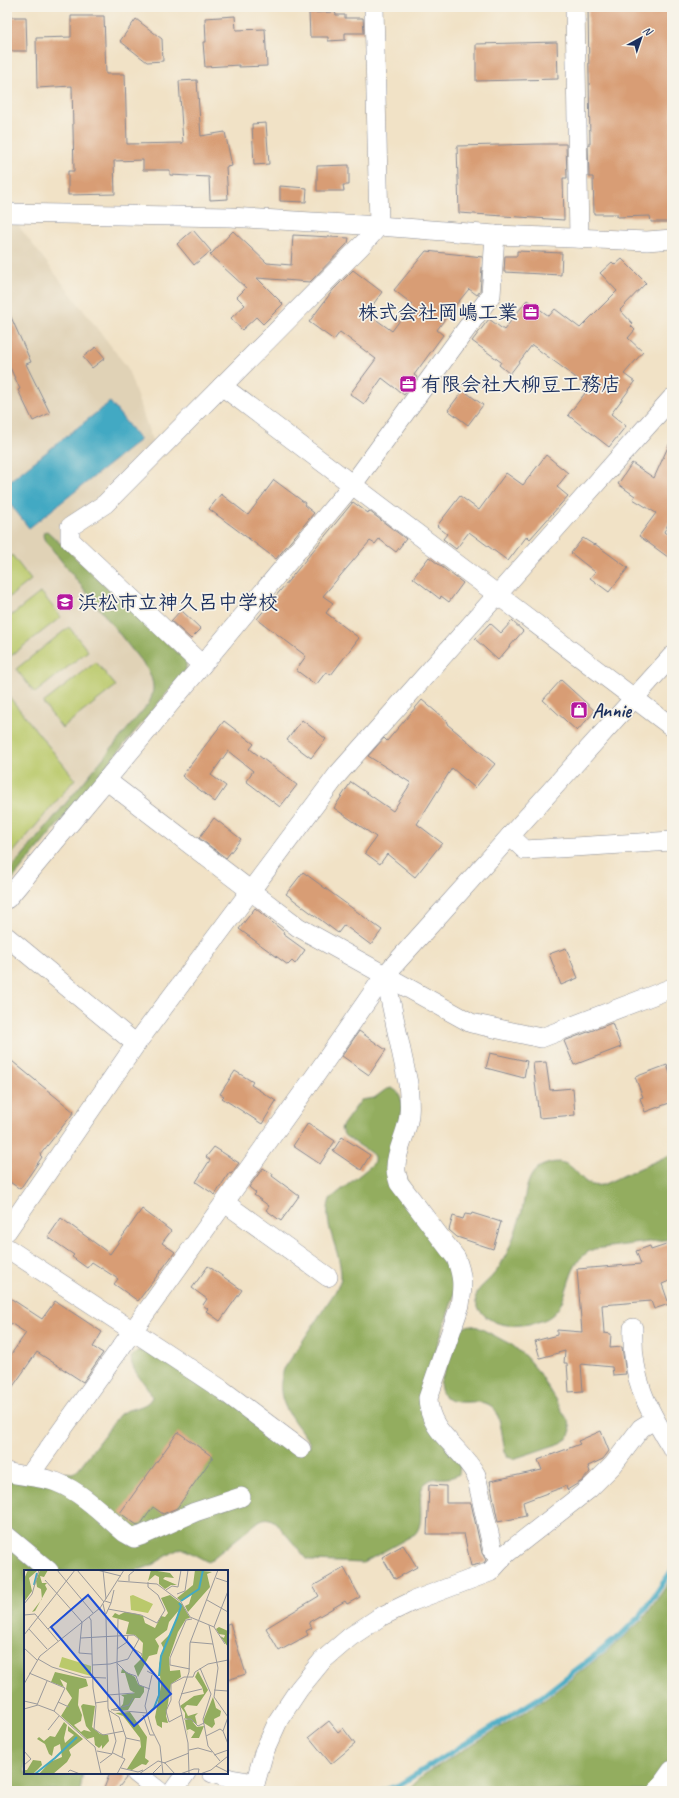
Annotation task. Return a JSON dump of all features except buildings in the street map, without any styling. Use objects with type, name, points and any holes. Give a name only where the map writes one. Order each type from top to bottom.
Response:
[{"type":"street","points":[[202,665],[70,540],[70,527],[105,504],[379,226],[374,7]]},
{"type":"street","points":[[575,7],[579,238]]},
{"type":"street","points":[[7,213],[222,217],[379,226],[496,235],[647,241],[672,239]]},
{"type":"street","points":[[7,899],[352,484],[491,295],[496,235]]},
{"type":"street","points":[[222,386],[672,727]]},
{"type":"street","points":[[7,1231],[136,1044],[321,796],[356,753],[672,398]]},
{"type":"street","points":[[29,1476],[225,1203],[385,975],[672,656]]},
{"type":"street","points":[[106,780],[298,927],[471,1023],[541,1038],[672,988]]},
{"type":"street","points":[[510,836],[525,850],[672,841]]},
{"type":"street","points":[[7,937],[136,1044]]},
{"type":"street","points":[[385,975],[408,1084],[410,1101],[405,1136],[398,1153],[396,1168],[399,1183],[456,1258],[461,1273],[463,1289],[460,1305],[428,1398],[428,1410],[433,1421],[470,1465],[476,1475],[493,1551],[502,1558]]},
{"type":"street","points":[[225,1203],[328,1277]]},
{"type":"street","points":[[7,1248],[221,1389],[301,1449]]},
{"type":"street","points":[[633,1328],[632,1347],[638,1383],[654,1420],[672,1448]]},
{"type":"street","points":[[215,1774],[254,1787],[264,1752],[279,1720],[299,1689],[322,1661],[350,1637],[380,1617],[413,1601],[490,1572],[502,1558],[590,1489],[613,1465],[641,1428],[654,1420]]},
{"type":"street","points":[[7,1472],[55,1482],[72,1490],[125,1533],[134,1538],[195,1512],[241,1497]]},
{"type":"street","points":[[7,1536],[48,1570]]},
{"type":"street","points":[[657,1791],[672,1770]]},
{"type":"street","points":[[137,1774],[159,1791]]},
{"type":"street","points":[[173,1791],[185,1774]]},
{"type":"shaded area","name":"浜松市立神久呂中学校","points":[[7,224],[17,224],[127,367],[153,443],[99,497],[62,522],[61,543],[186,661],[7,886]]},
{"type":"green space","points":[[47,531],[186,661],[186,670],[7,886],[7,874],[149,703],[153,690],[152,679],[148,670],[44,539],[44,532]]},
{"type":"green space","points":[[12,555],[31,580],[7,599],[7,559]]},
{"type":"green space","points":[[41,592],[61,617],[7,659],[7,619]]},
{"type":"green space","points":[[69,627],[88,651],[35,693],[16,669]]},
{"type":"green space","points":[[96,662],[116,686],[62,728],[43,703]]},
{"type":"green space","points":[[7,694],[75,779],[7,860]]},
{"type":"green space","points":[[391,1088],[398,1092],[402,1107],[399,1126],[391,1151],[449,1262],[456,1289],[425,1384],[460,1466],[459,1474],[450,1478],[434,1479],[427,1482],[423,1486],[421,1492],[421,1514],[419,1528],[415,1534],[363,1563],[312,1561],[307,1559],[276,1523],[270,1519],[264,1519],[259,1521],[208,1562],[182,1548],[142,1569],[58,1570],[7,1528],[7,1478],[48,1472],[73,1473],[79,1468],[119,1415],[123,1412],[146,1404],[152,1397],[147,1387],[136,1373],[132,1363],[131,1357],[137,1351],[145,1350],[310,1447],[309,1442],[286,1408],[281,1390],[281,1380],[284,1369],[335,1292],[341,1278],[338,1258],[328,1219],[330,1199],[372,1165],[374,1160],[371,1153],[345,1136],[341,1129],[342,1126],[361,1100],[374,1098],[385,1090]]},
{"type":"green space","points":[[672,1154],[672,1239],[594,1249],[583,1255],[576,1264],[559,1307],[552,1316],[541,1321],[525,1325],[502,1324],[495,1322],[482,1313],[476,1303],[477,1293],[497,1270],[508,1250],[520,1218],[529,1180],[537,1169],[554,1162],[562,1163],[569,1165],[574,1169],[587,1183],[602,1185]]},
{"type":"green space","points":[[470,1325],[478,1327],[512,1345],[525,1356],[537,1370],[569,1422],[571,1430],[568,1438],[561,1443],[513,1459],[508,1457],[505,1452],[500,1424],[495,1410],[489,1405],[481,1402],[455,1402],[448,1399],[442,1393],[440,1383],[462,1328]]},
{"type":"green space","points":[[7,1545],[38,1570],[24,1570],[24,1774],[83,1774],[80,1791],[7,1791]]},
{"type":"green space","points":[[672,1578],[672,1761],[651,1791],[407,1791],[425,1774],[547,1698],[622,1639],[644,1618]]},
{"type":"water","points":[[110,402],[140,440],[29,528],[7,500],[7,483]]},
{"type":"waterway","points":[[383,1791],[399,1785],[544,1695],[620,1636],[641,1615],[672,1570]]},
{"type":"place","name":"株式会社岡嶋工業","points":[[531,312]]},
{"type":"place","name":"有限会社大柳豆工務店","points":[[408,384]]},
{"type":"place","name":"浜松市立神久呂中学校","points":[[65,602]]},
{"type":"place","name":"Annie","points":[[579,710]]}]
